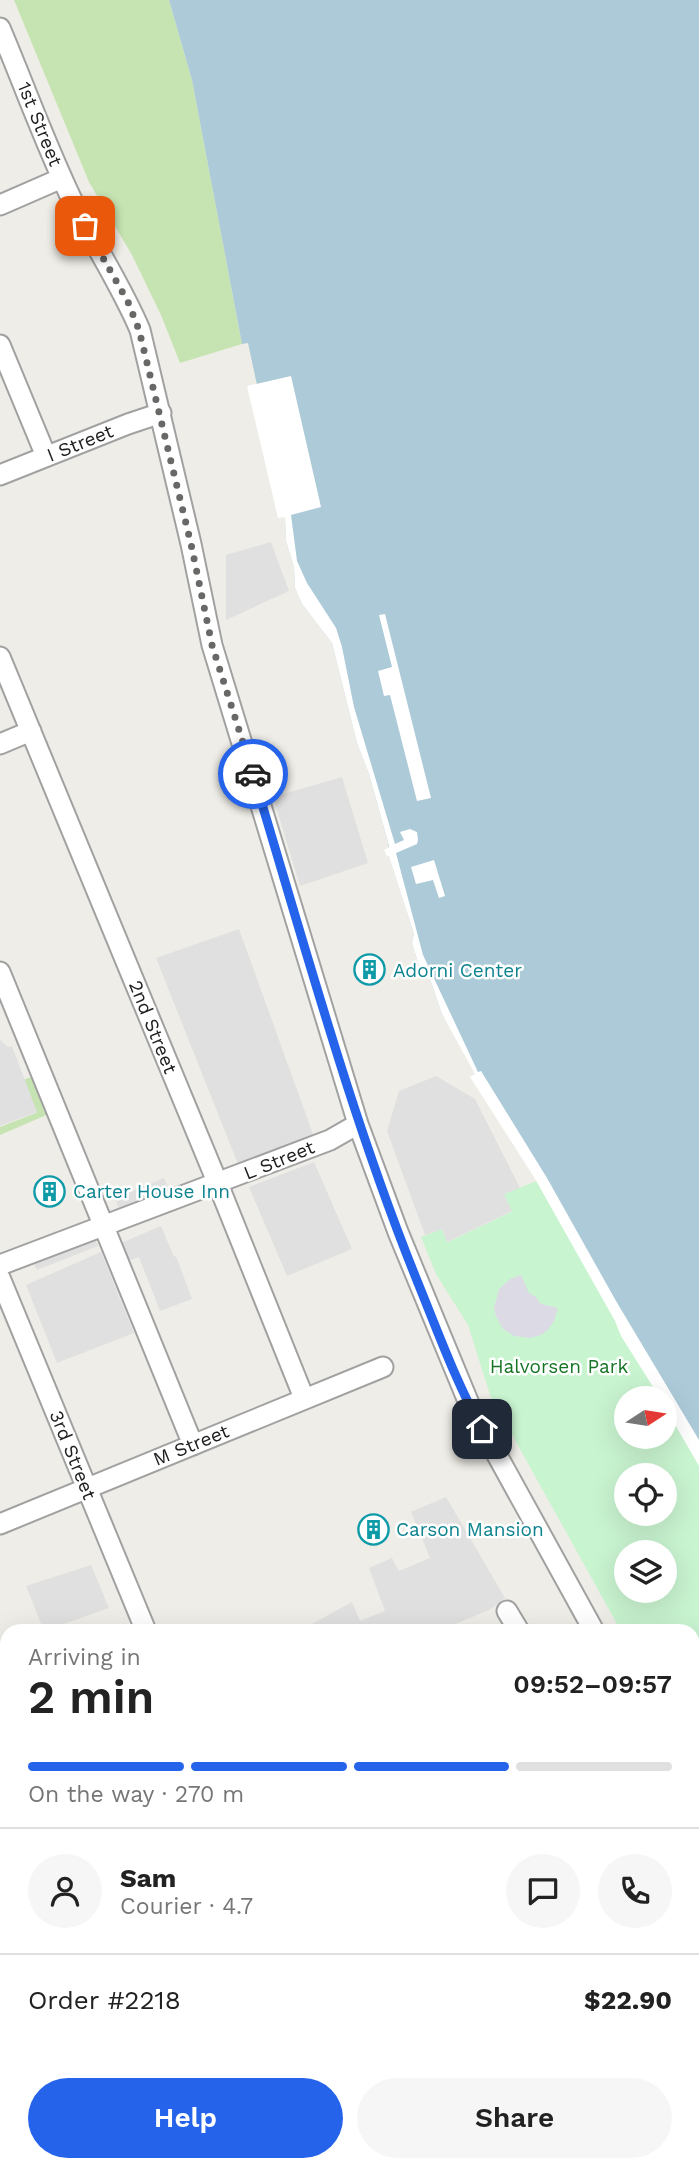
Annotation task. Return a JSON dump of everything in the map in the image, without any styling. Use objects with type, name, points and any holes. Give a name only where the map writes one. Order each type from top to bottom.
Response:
[{"type":"street","name":"1st Street","points":[[0,28],[62,178],[105,264],[128,302],[139,330],[161,413],[212,645],[358,1124],[398,1232],[470,1406],[590,1624]]},
{"type":"street","points":[[0,205],[62,178]]},
{"type":"street","points":[[0,345],[47,456]]},
{"type":"street","name":"I Street","points":[[0,475],[161,413]]},
{"type":"street","name":"2nd Street","points":[[0,657],[304,1398]]},
{"type":"street","points":[[0,744],[31,731]]},
{"type":"street","points":[[0,972],[7,1009],[105,1225],[193,1445]]},
{"type":"street","name":"L Street","points":[[0,1265],[330,1140],[358,1124]]},
{"type":"street","name":"3rd Street","points":[[0,1278],[143,1624]]},
{"type":"street","name":"M Street","points":[[0,1524],[383,1367]]},
{"type":"street","points":[[507,1611],[515,1624]]},
{"type":"green space","points":[[14,0],[169,0],[192,80],[242,344],[180,363],[161,315],[132,255],[89,182]]},
{"type":"green space","points":[[36,1075],[51,1113],[0,1135],[0,1127],[36,1113],[23,1080]]},
{"type":"green space","name":"Halvorsen Park","points":[[539,1180],[653,1386],[614,1386],[614,1449],[677,1449],[677,1427],[699,1465],[699,1624],[617,1624],[490,1395],[468,1325],[436,1274],[421,1237],[442,1229],[448,1242],[511,1212],[504,1194]]},
{"type":"shaded area","points":[[271,542],[289,591],[226,620],[226,555]]},
{"type":"shaded area","points":[[342,777],[368,863],[300,886],[273,797]]},
{"type":"shaded area","points":[[239,929],[313,1134],[238,1164],[156,958]]},
{"type":"shaded area","points":[[0,1040],[8,1047],[12,1046],[37,1112],[0,1126]]},
{"type":"shaded area","points":[[436,1076],[475,1099],[520,1188],[504,1194],[512,1211],[447,1242],[442,1229],[425,1235],[387,1131],[399,1091]]},
{"type":"shaded area","points":[[314,1162],[352,1249],[287,1276],[249,1187]]},
{"type":"shaded area","points":[[164,1178],[170,1191],[120,1212],[115,1198]]},
{"type":"shaded area","points":[[161,1226],[192,1299],[160,1311],[139,1257],[128,1261],[121,1243]]},
{"type":"shaded area","points":[[93,1234],[98,1246],[37,1270],[31,1258]]},
{"type":"shaded area","points":[[101,1252],[134,1333],[57,1363],[26,1285]]},
{"type":"shaded area","points":[[521,1275],[529,1293],[541,1304],[558,1308],[548,1330],[530,1338],[514,1336],[503,1329],[494,1308],[499,1289],[510,1279]]},
{"type":"shaded area","points":[[446,1497],[505,1598],[491,1609],[456,1624],[312,1624],[352,1602],[360,1621],[385,1611],[369,1568],[392,1558],[399,1571],[430,1558],[411,1512]]},
{"type":"shaded area","points":[[91,1565],[109,1608],[64,1624],[41,1624],[26,1586]]},
{"type":"water","points":[[169,0],[699,0],[699,1455],[677,1417],[677,1386],[659,1386],[442,1014],[429,976],[421,972],[412,943],[414,934],[389,855],[388,842],[369,774],[357,743],[332,643],[302,604],[295,588],[294,567],[286,541],[285,516],[248,343],[242,344],[192,80]]},
{"type":"pier","points":[[291,376],[321,507],[291,515],[297,561],[307,583],[336,628],[354,707],[395,844],[404,840],[400,832],[410,829],[417,832],[417,844],[396,853],[423,955],[478,1072],[481,1071],[547,1178],[667,1386],[652,1386],[621,1336],[534,1177],[470,1077],[475,1074],[442,1014],[429,976],[421,972],[412,943],[414,934],[389,856],[384,850],[389,847],[388,842],[369,774],[357,743],[332,643],[302,604],[295,588],[294,567],[286,541],[285,517],[278,518],[247,386]]},
{"type":"pier","points":[[385,614],[431,798],[417,801],[390,695],[384,696],[378,671],[392,667],[379,615]]},
{"type":"pier","points":[[434,860],[445,896],[439,898],[433,880],[416,884],[411,867]]},
{"type":"pier","points":[[677,1403],[699,1440],[699,1466],[677,1428]]},
{"type":"way so far","points":[[85,226],[128,302],[139,330],[161,413],[212,645],[253,774]]},
{"type":"place","name":"Adorni Center","points":[[370,970]]},
{"type":"place","name":"Carter House Inn","points":[[50,1191]]},
{"type":"place","name":"Carson Mansion","points":[[373,1529]]},
{"type":"route","points":[[253,774],[358,1124],[435,1325],[482,1429]]}]
